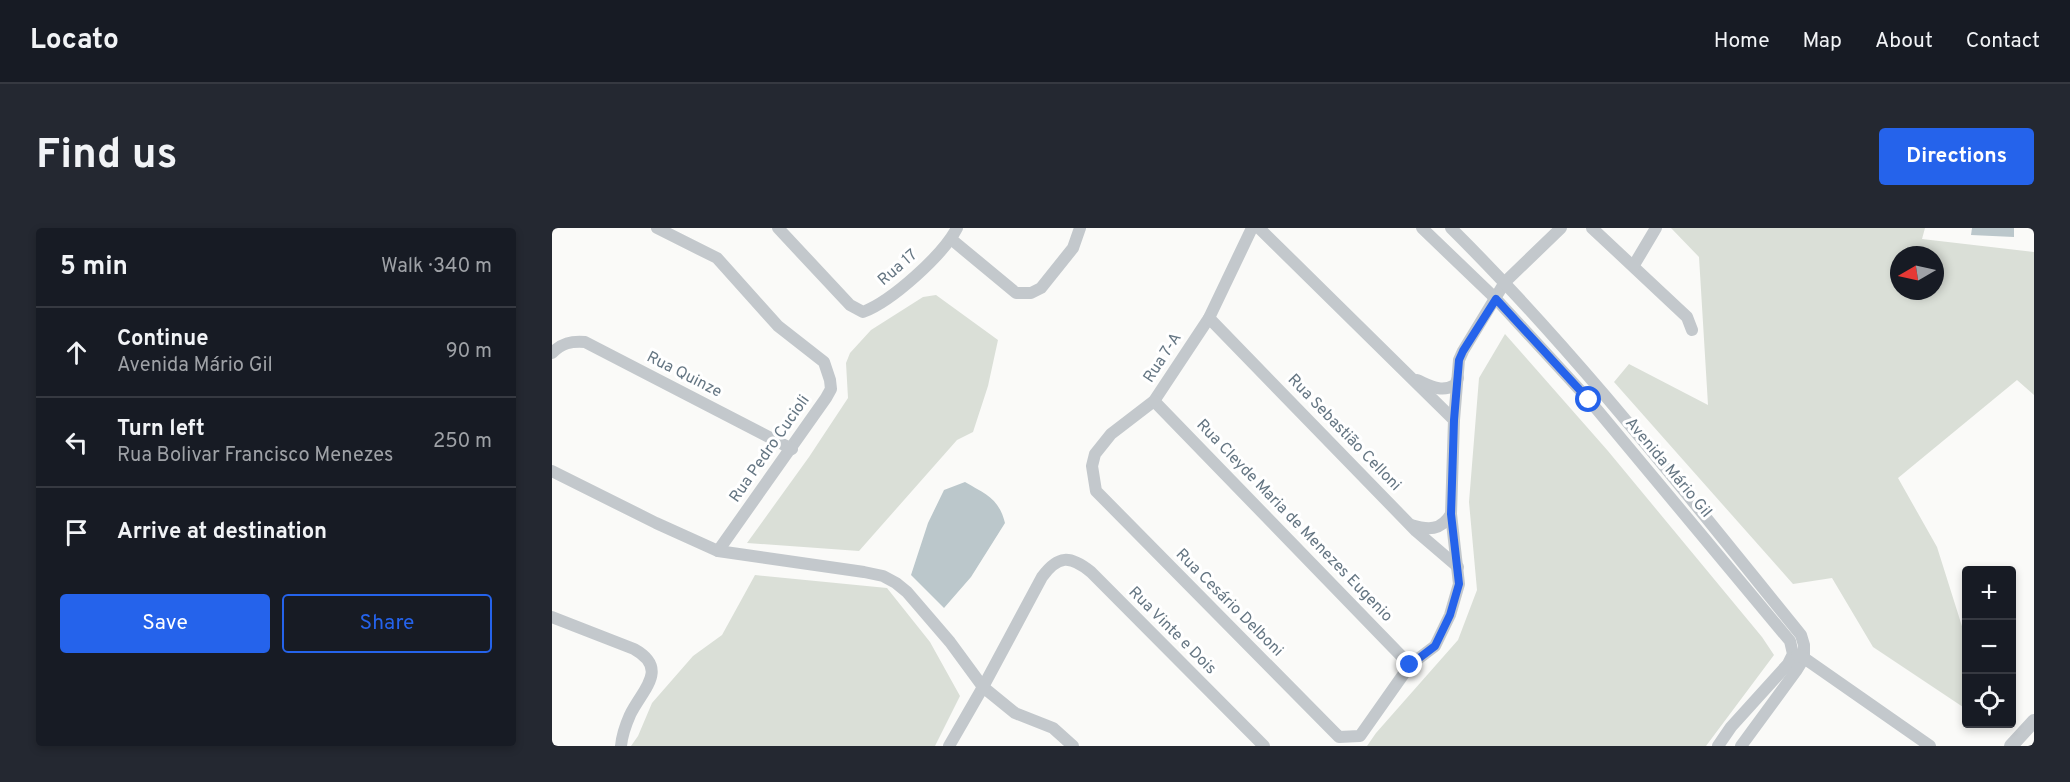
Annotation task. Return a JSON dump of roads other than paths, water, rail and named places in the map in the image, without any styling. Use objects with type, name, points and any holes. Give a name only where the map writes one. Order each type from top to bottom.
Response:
[{"type":"street","name":"Rua Pedro Cucioli","points":[[657,228],[717,258],[778,326],[824,362],[829,371],[831,389],[792,449],[718,551]]},
{"type":"street","name":"Rua 17","points":[[778,228],[850,304],[863,312],[878,306],[931,261],[954,234]]},
{"type":"street","points":[[954,234],[1016,293],[1031,293],[1041,288],[1073,248],[1080,228]]},
{"type":"street","name":"Rua 7-A","points":[[1096,491],[1092,465],[1095,454],[1111,434],[1154,401],[1209,318],[1252,228]]},
{"type":"street","points":[[1259,228],[1454,420]]},
{"type":"street","name":"Avenida Mário Gil","points":[[1422,228],[1496,299],[1589,400],[1679,507],[1747,579]]},
{"type":"street","name":"Avenida Mário Gil","points":[[1451,228],[1505,282],[1600,390],[1689,498],[1790,641],[1798,656]]},
{"type":"street","points":[[1410,665],[1435,646],[1450,615],[1459,584],[1451,514],[1454,420],[1459,360],[1505,282],[1561,228]]},
{"type":"street","points":[[1592,228],[1687,317],[1692,330]]},
{"type":"street","points":[[1634,265],[1656,228]]},
{"type":"street","name":"Rua Sebastião Celloni","points":[[1209,318],[1411,525],[1458,567]]},
{"type":"street","name":"Rua Quinze","points":[[555,350],[573,341],[585,342],[792,449]]},
{"type":"street","points":[[1408,376],[1440,390],[1449,389],[1455,385],[1458,378]]},
{"type":"street","points":[[1589,400],[1600,390]]},
{"type":"street","name":"Rua Cleyde Maria de Menezes Eugenio","points":[[1154,401],[1410,665]]},
{"type":"street","points":[[552,471],[718,551],[883,576],[896,583],[923,609],[983,687],[1015,713],[1053,728],[1073,746]]},
{"type":"street","name":"Rua Cesário Delboni","points":[[1096,491],[1339,737],[1360,736],[1410,665]]},
{"type":"street","points":[[1679,507],[1689,498]]},
{"type":"street","points":[[1411,525],[1433,529],[1447,521],[1451,514]]},
{"type":"street","name":"Rua Vinte e Dois","points":[[983,687],[1042,577],[1049,567],[1058,561],[1068,559],[1082,564],[1091,572],[1264,746]]},
{"type":"street","points":[[552,617],[634,649],[644,654],[649,660],[652,669],[651,680],[630,715],[621,746]]},
{"type":"street","points":[[1718,746],[1788,664],[1798,656]]},
{"type":"street","points":[[1726,734],[1741,746],[1796,671],[1798,656]]},
{"type":"street","points":[[1798,656],[1930,746]]},
{"type":"street","points":[[949,746],[983,687]]},
{"type":"street","points":[[2011,746],[2034,721]]}]
